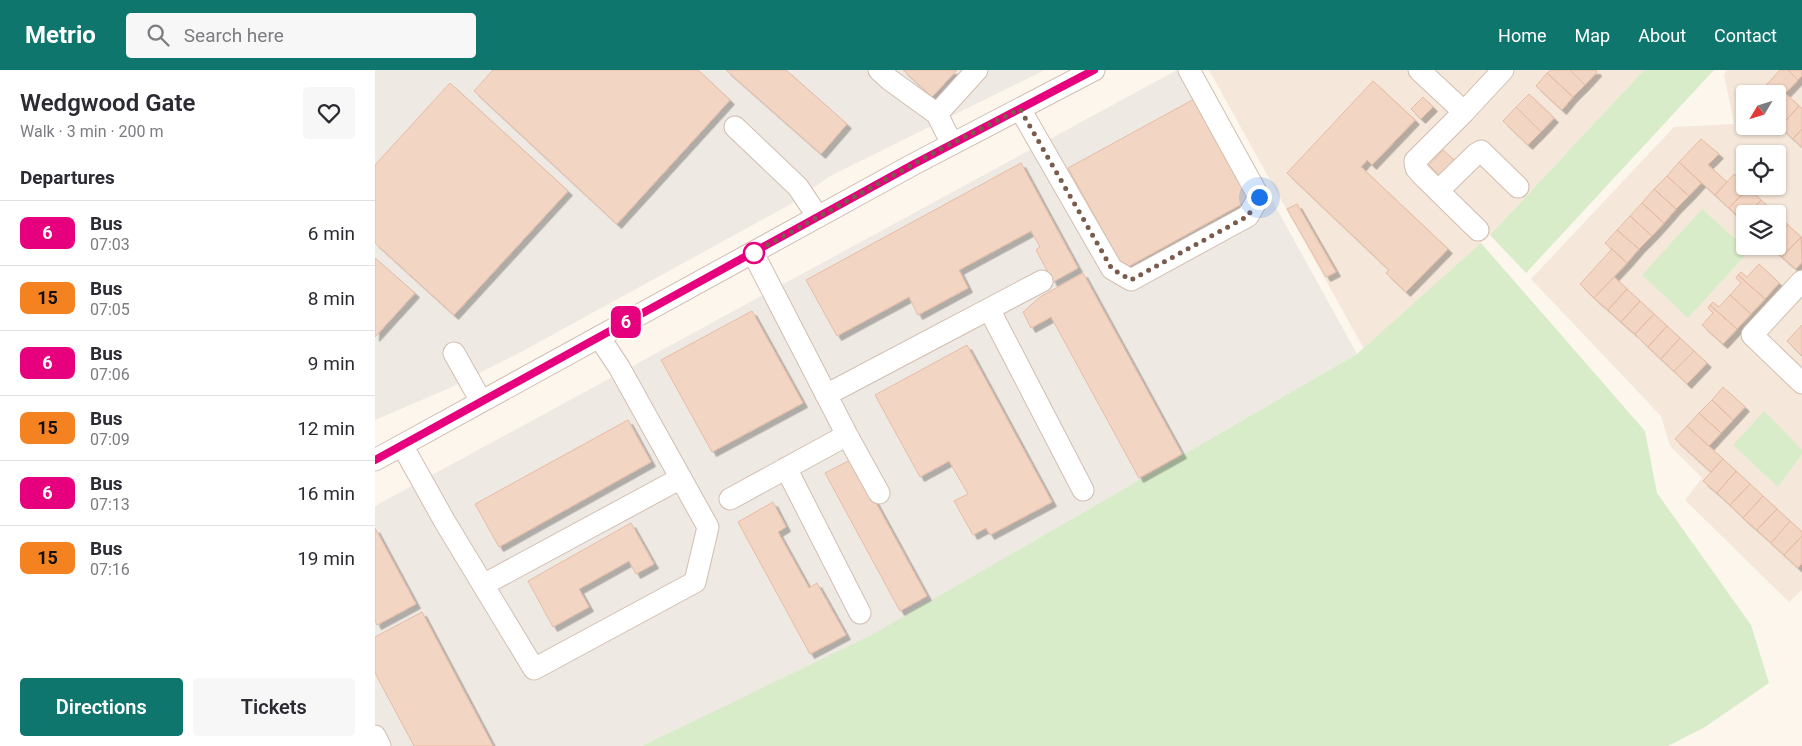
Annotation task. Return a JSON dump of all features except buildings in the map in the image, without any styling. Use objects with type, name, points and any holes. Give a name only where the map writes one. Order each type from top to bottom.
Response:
[{"type":"street","points":[[879,70],[937,114],[952,144]]},
{"type":"street","points":[[937,114],[977,70]]},
{"type":"street","points":[[375,460],[952,144],[1094,70]]},
{"type":"street","points":[[1020,109],[1112,269],[1131,280],[1248,216],[1259,197],[1189,70]]},
{"type":"street","points":[[1419,70],[1464,112]]},
{"type":"street","points":[[1479,230],[1421,174],[1416,168],[1415,162],[1503,70]]},
{"type":"street","points":[[735,127],[798,188],[818,218]]},
{"type":"street","points":[[1438,191],[1481,151],[1518,187]]},
{"type":"street","points":[[753,253],[879,493]]},
{"type":"street","points":[[826,395],[1042,281]]},
{"type":"street","points":[[1801,380],[1752,335],[1802,281]]},
{"type":"street","points":[[989,309],[1083,490]]},
{"type":"street","points":[[402,445],[533,669],[695,582],[707,527],[619,367],[599,337]]},
{"type":"street","points":[[454,353],[481,402]]},
{"type":"street","points":[[730,499],[847,435]]},
{"type":"street","points":[[786,468],[859,613]]},
{"type":"street","points":[[483,585],[681,478]]},
{"type":"street","points":[[375,736],[381,746]]},
{"type":"shaded area","points":[[375,70],[1045,70],[830,176],[791,204],[521,352],[452,387],[375,420]]},
{"type":"shaded area","points":[[1177,70],[1200,70],[1357,354],[873,634],[642,746],[375,746],[375,506]]},
{"type":"shaded area","points":[[1209,70],[1644,70],[1490,235],[1364,349]]},
{"type":"shaded area","points":[[1727,70],[1802,70],[1802,590],[1789,602],[1685,500],[1702,478],[1670,446],[1661,416],[1531,279],[1674,127],[1734,124],[1724,74]]},
{"type":"green space","points":[[1644,70],[1714,70],[1526,273],[1490,235]]},
{"type":"green space","points":[[1702,209],[1736,239],[1736,255],[1745,255],[1688,318],[1642,275]]},
{"type":"green space","points":[[1481,243],[1645,431],[1657,493],[1751,625],[1769,683],[1705,727],[1668,746],[642,746],[873,634],[1357,354]]},
{"type":"green space","points":[[1764,411],[1802,450],[1802,454],[1778,487],[1733,445]]},
{"type":"bus line","name":"6","points":[[375,460],[914,164],[1094,70]]},
{"type":"route","points":[[754,253],[914,164],[1020,109],[1112,269],[1131,280],[1248,216],[1259,197]]}]
